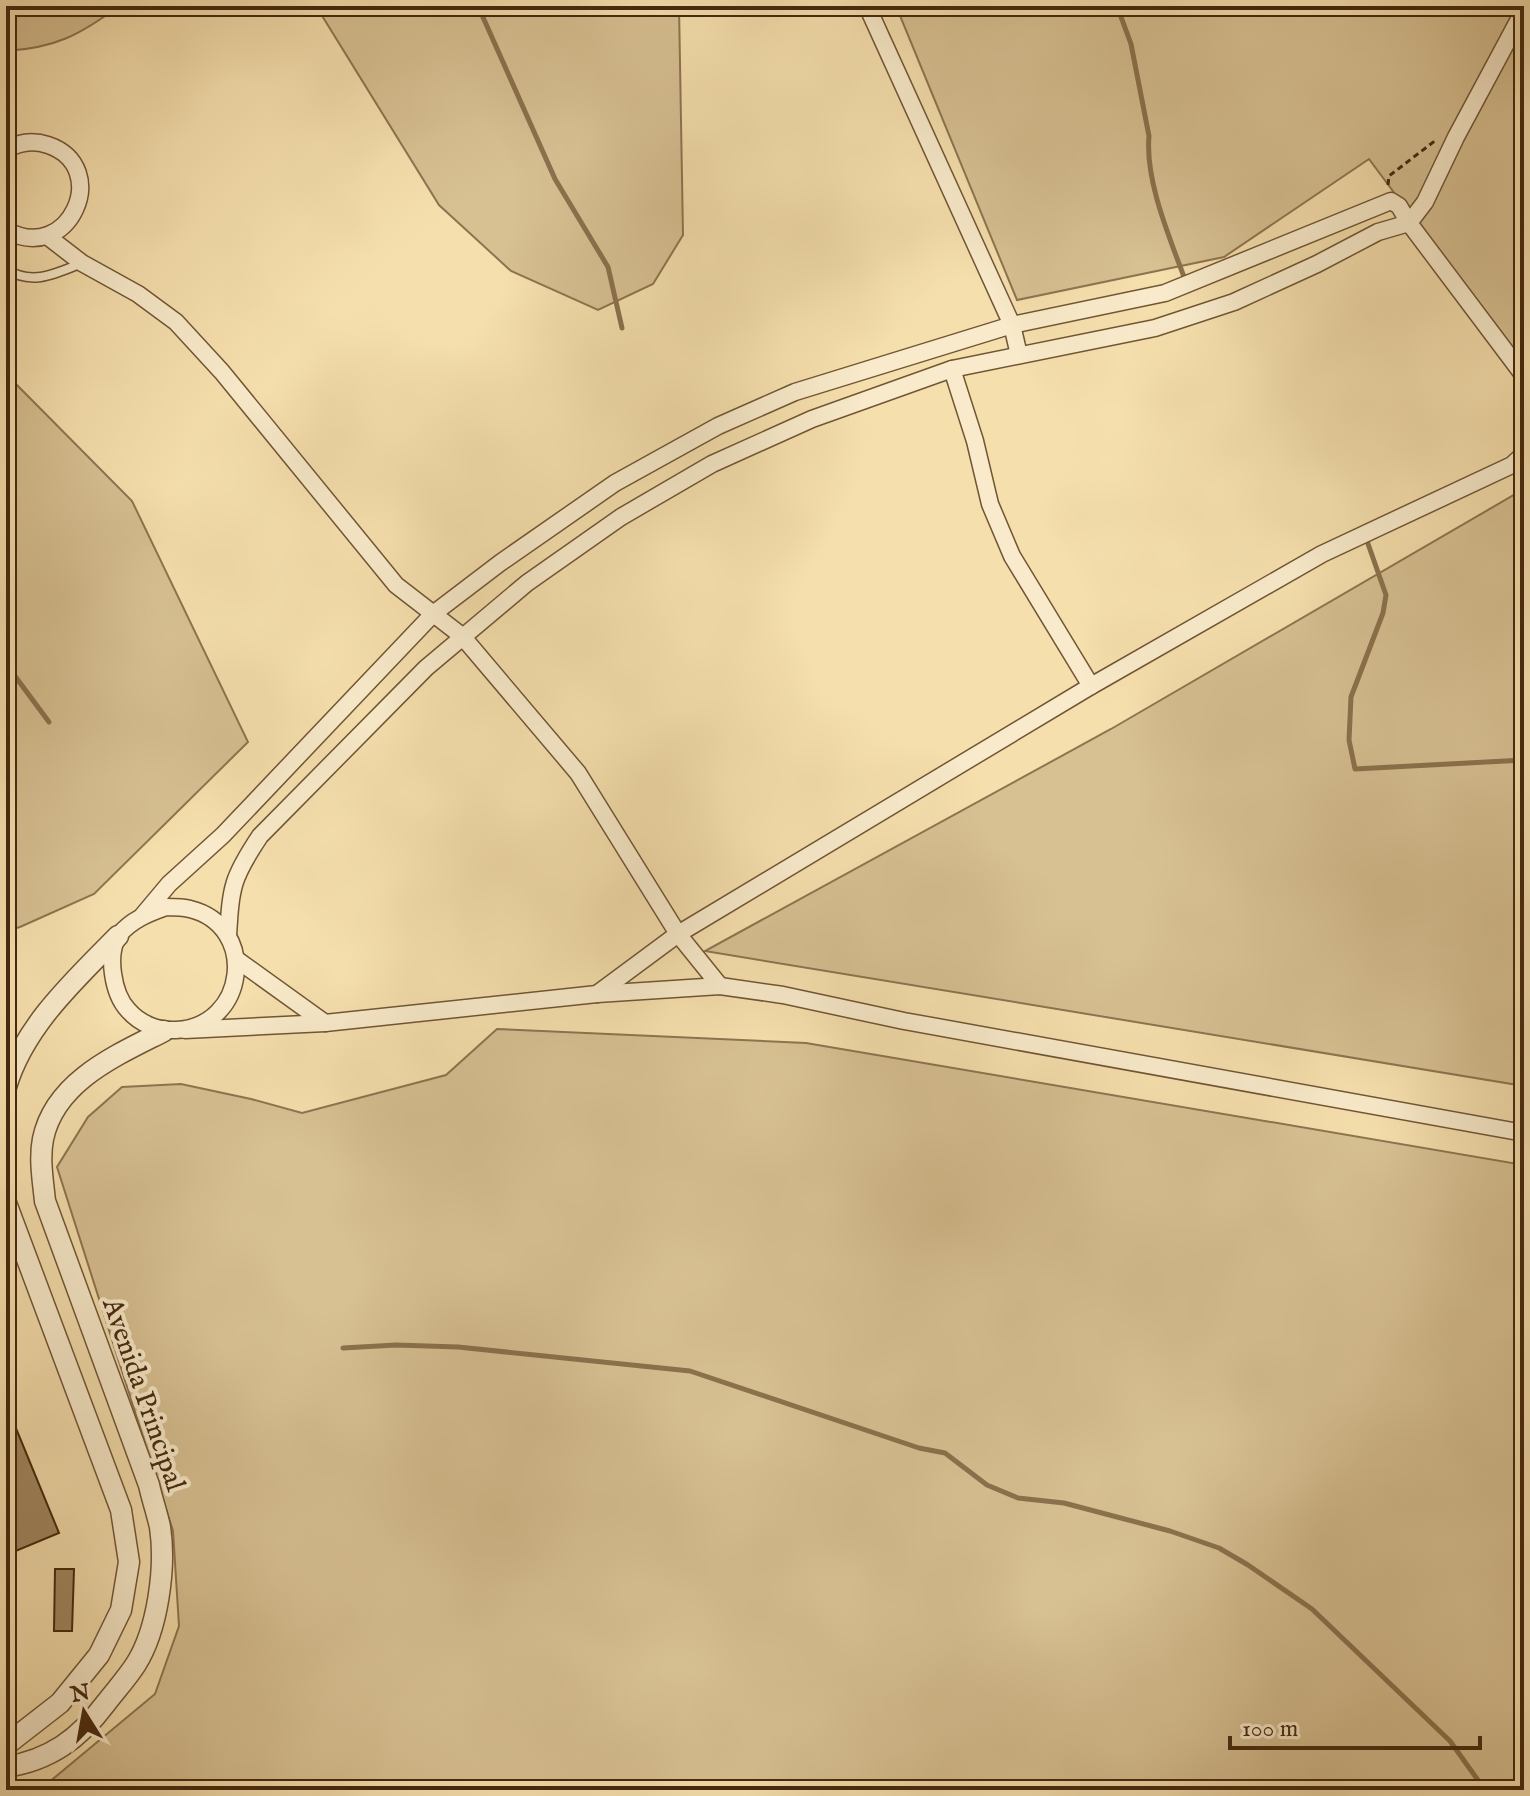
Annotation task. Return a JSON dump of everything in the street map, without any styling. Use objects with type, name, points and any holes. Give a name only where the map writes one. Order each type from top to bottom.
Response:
[{"type":"street","points":[[867,6],[1012,325],[1019,355]]},
{"type":"street","points":[[185,1030],[208,1021],[225,1005],[235,983],[236,959],[228,936],[230,889],[239,867],[260,836],[426,668],[527,583],[621,517],[712,464],[812,419],[952,369],[1155,328],[1234,302],[1391,226],[1409,223],[1425,202],[1524,10]]},
{"type":"street","points":[[6,150],[25,142],[41,142],[56,147],[68,157],[77,171],[81,186],[73,217],[62,229],[47,236],[31,238],[16,236],[6,230]]},
{"type":"street","points":[[6,1087],[12,1067],[32,1031],[76,979],[143,915],[169,884],[223,835],[433,614],[615,483],[718,426],[795,392],[1012,325],[1165,293],[1386,202],[1399,206],[1524,376]]},
{"type":"street","points":[[47,236],[82,263],[138,294],[176,322],[222,372],[396,585],[462,636],[578,773],[678,934],[720,986]]},
{"type":"street","points":[[952,369],[975,441],[990,504],[1012,556],[1091,686]]},
{"type":"street","points":[[597,994],[678,934],[1091,686],[1322,554],[1512,465],[1524,454]]},
{"type":"street","points":[[143,915],[166,907],[190,908],[212,918],[228,936]]},
{"type":"street","points":[[118,936],[112,970],[116,990],[126,1008],[142,1022],[164,1031],[325,1023],[597,994],[720,986],[783,995],[904,1021],[1524,1133]]},
{"type":"street","points":[[236,959],[325,1023]]},
{"type":"street","name":"Avenida Principal","points":[[6,1767],[30,1763],[57,1751],[92,1722],[137,1662],[154,1622],[161,1576],[160,1528],[149,1485],[45,1201],[42,1172],[43,1138],[56,1108],[79,1080],[108,1060],[164,1031]]},
{"type":"street","points":[[6,1203],[121,1510],[129,1562],[121,1610],[99,1655],[60,1703],[6,1745]]},
{"type":"lane","points":[[6,269],[17,276],[42,279],[82,263]]},
{"type":"path","points":[[1386,202],[1389,176],[1446,132]]},
{"type":"shaded area","points":[[6,6],[119,6],[66,38],[39,47],[6,51]]},
{"type":"shaded area","points":[[316,6],[679,6],[683,235],[653,284],[598,310],[511,271],[439,205]]},
{"type":"shaded area","points":[[896,6],[1524,6],[1524,367],[1369,159],[1224,257],[1017,300]]},
{"type":"shaded area","points":[[6,374],[132,501],[248,742],[94,894],[6,931]]},
{"type":"shaded area","points":[[1524,489],[1524,1086],[705,951],[1111,729]]},
{"type":"shaded area","points":[[497,1029],[806,1043],[1524,1165],[1524,1790],[6,1790],[6,1782],[48,1783],[155,1694],[179,1626],[173,1531],[57,1167],[88,1117],[122,1087],[181,1084],[302,1113],[446,1075]]},
{"type":"building","points":[[6,1404],[59,1533],[6,1555]]},
{"type":"building","points":[[55,1569],[74,1569],[72,1631],[54,1631]]},
{"type":"waterway","points":[[478,6],[555,179],[608,267],[622,328]]},
{"type":"waterway","points":[[1117,6],[1131,44],[1149,136],[1154,189],[1184,277],[1189,279]]},
{"type":"waterway","points":[[1366,538],[1386,595],[1383,613],[1351,697],[1349,740],[1355,769],[1524,760]]},
{"type":"waterway","points":[[6,664],[49,722]]},
{"type":"waterway","points":[[343,1348],[396,1345],[458,1347],[690,1371],[919,1448],[945,1453],[987,1485],[1018,1498],[1064,1503],[1170,1531],[1219,1548],[1312,1609],[1450,1741],[1485,1790]]}]
